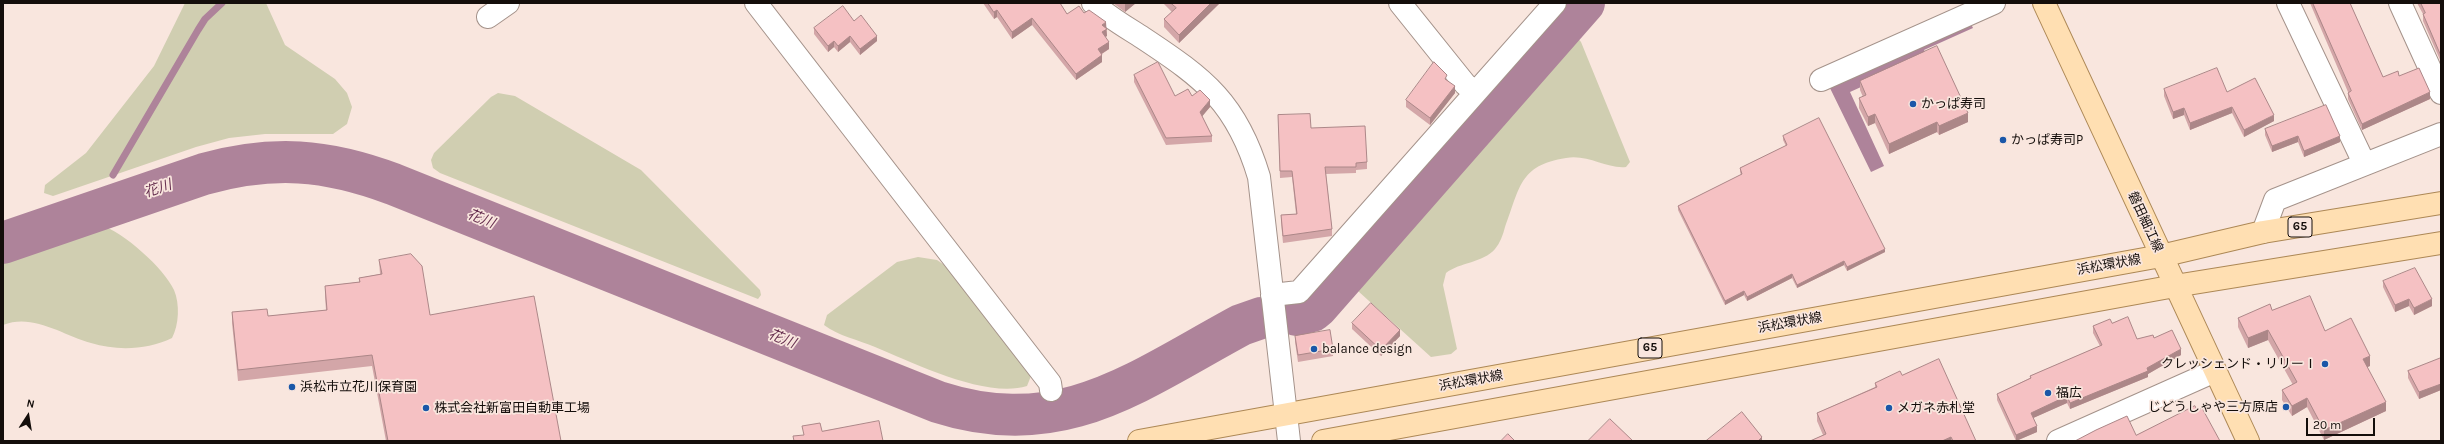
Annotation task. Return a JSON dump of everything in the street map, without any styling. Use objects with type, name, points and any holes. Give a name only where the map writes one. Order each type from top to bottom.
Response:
[{"type":"main road","name":"磐田細江線","points":[[2044,3],[2248,441]]},
{"type":"main road","name":"浜松環状線","points":[[1139,441],[2161,256],[2263,232],[2441,203]]},
{"type":"main road","points":[[1323,441],[1350,439],[2175,286],[2441,243]]},
{"type":"street","points":[[488,17],[508,3]]},
{"type":"street","points":[[756,3],[1050,383],[1051,390]]},
{"type":"street","points":[[1093,3],[1204,81],[1223,101],[1238,124],[1251,150],[1258,177],[1289,441]]},
{"type":"street","points":[[1400,3],[1465,84],[1475,93]]},
{"type":"street","points":[[1272,296],[1299,292],[1555,3]]},
{"type":"street","points":[[1821,80],[1994,3]]},
{"type":"street","points":[[2288,3],[2364,163]]},
{"type":"street","points":[[2400,3],[2441,93]]},
{"type":"street","points":[[2263,232],[2275,200],[2364,163],[2441,134]]},
{"type":"street","points":[[2058,441],[2215,371]]},
{"type":"shaded area","points":[[185,3],[266,3],[285,45],[335,79],[347,93],[352,107],[347,124],[333,134],[265,134],[229,138],[196,147],[53,196],[44,193],[45,185],[86,153],[154,66]]},
{"type":"shaded area","points":[[1971,24],[1973,28],[1924,50],[1927,57],[1850,92],[1884,166],[1871,172],[1828,84]]},
{"type":"shaded area","points":[[1577,37],[1581,42],[1630,162],[1626,167],[1619,167],[1574,157],[1550,161],[1539,166],[1530,173],[1518,190],[1502,236],[1495,249],[1490,254],[1478,260],[1452,269],[1446,273],[1443,285],[1457,349],[1451,354],[1431,357],[1358,291],[1355,281],[1566,39]]},
{"type":"shaded area","points":[[498,93],[515,96],[641,170],[760,290],[761,295],[758,299],[440,173],[433,168],[431,160],[434,153],[491,97]]},
{"type":"shaded area","points":[[101,225],[120,235],[142,252],[169,281],[176,296],[178,308],[176,327],[172,338],[142,347],[121,348],[101,346],[36,323],[14,322],[3,325],[3,256],[88,226]]},
{"type":"shaded area","points":[[918,257],[937,260],[953,271],[1031,376],[1027,386],[1010,389],[991,388],[971,384],[929,370],[869,344],[842,335],[824,325],[827,315],[897,262]]},
{"type":"building","points":[[988,3],[1060,3],[1067,14],[1079,6],[1084,13],[1089,10],[1106,22],[1102,25],[1107,29],[1102,32],[1109,42],[1098,49],[1102,55],[1076,74],[1032,18],[1012,32],[997,10],[994,12]]},
{"type":"building","points":[[1171,3],[1211,3],[1179,35],[1164,19],[1176,8]]},
{"type":"building","points":[[2313,3],[2350,3],[2383,77],[2398,71],[2399,76],[2419,68],[2430,92],[2362,124],[2348,93],[2351,91]]},
{"type":"building","points":[[2421,3],[2441,3],[2441,56],[2423,14],[2425,13]]},
{"type":"building","points":[[843,6],[854,21],[861,15],[877,36],[860,49],[850,36],[838,46],[834,41],[828,46],[814,28]]},
{"type":"building","points":[[1937,46],[1968,113],[1939,126],[1937,122],[1889,144],[1875,114],[1868,117],[1859,98],[1866,95],[1860,81]]},
{"type":"building","points":[[1158,62],[1175,96],[1188,89],[1192,96],[1200,90],[1210,100],[1200,112],[1212,136],[1166,138],[1134,75]]},
{"type":"building","points":[[1434,62],[1447,75],[1445,79],[1455,86],[1430,118],[1406,100]]},
{"type":"building","points":[[2217,68],[2227,92],[2255,78],[2274,115],[2244,130],[2232,107],[2190,123],[2184,108],[2173,112],[2164,89]]},
{"type":"building","points":[[2326,105],[2340,136],[2304,151],[2298,136],[2272,146],[2265,129]]},
{"type":"building","points":[[1310,114],[1311,128],[1365,126],[1367,162],[1356,163],[1356,167],[1325,167],[1332,229],[1283,236],[1281,215],[1297,214],[1292,171],[1280,171],[1278,115]]},
{"type":"building","points":[[1819,118],[1885,249],[1847,267],[1844,261],[1797,285],[1792,274],[1747,297],[1744,291],[1725,301],[1678,206],[1742,174],[1740,168],[1787,145],[1783,136]]},
{"type":"building","points":[[411,254],[422,266],[430,315],[534,296],[561,441],[388,441],[372,355],[238,370],[232,312],[267,309],[268,316],[327,310],[325,286],[360,282],[359,278],[382,274],[379,260]]},
{"type":"building","points":[[2415,268],[2432,299],[2414,308],[2409,299],[2395,305],[2383,281]]},
{"type":"building","points":[[2310,296],[2325,331],[2351,318],[2370,356],[2363,359],[2386,402],[2324,430],[2307,398],[2292,406],[2282,390],[2297,382],[2268,330],[2248,338],[2238,318],[2270,304],[2272,310]]},
{"type":"building","points":[[1371,303],[1400,330],[1381,350],[1352,323]]},
{"type":"building","points":[[2128,317],[2137,339],[2153,335],[2154,338],[2172,330],[2181,349],[2147,368],[2148,371],[2070,403],[2067,396],[2031,413],[2037,426],[2016,435],[1997,394],[2031,378],[2030,376],[2102,345],[2093,326],[2110,319],[2112,323]]},
{"type":"building","points":[[1330,330],[1333,349],[1298,355],[1295,336]]},
{"type":"building","points":[[2441,358],[2441,384],[2419,392],[2408,371]]},
{"type":"building","points":[[1939,359],[1976,441],[1953,441],[1951,437],[1942,441],[1810,441],[1826,434],[1817,413],[1877,387],[1875,383],[1900,371],[1902,375]]},
{"type":"building","points":[[2195,406],[2197,410],[2202,408],[2220,441],[2075,441],[2127,416],[2136,435]]},
{"type":"building","points":[[1742,412],[1762,437],[1758,441],[1706,441]]},
{"type":"building","points":[[1610,419],[1633,441],[1588,441]]},
{"type":"building","points":[[879,421],[883,441],[794,441],[793,436],[804,435],[802,426],[820,423],[822,431]]},
{"type":"building","points":[[1508,434],[1515,441],[1501,441]]},
{"type":"waterway","points":[[113,175],[198,30],[205,19],[222,3]]},
{"type":"waterway","points":[[1297,315],[1312,311],[1318,306],[1584,3]]},
{"type":"waterway","name":"花川","points":[[3,243],[204,174],[229,168],[276,162],[299,162],[322,165],[345,169],[393,184],[938,402],[982,412],[1023,415],[1061,410],[1097,400],[1132,385],[1241,325],[1261,318]]},
{"type":"waterway","points":[[91,212],[99,199]]},
{"type":"place","name":"かっぱ寿司","points":[[1913,104]]},
{"type":"place","name":"かっぱ寿司P","points":[[2003,140]]},
{"type":"place","name":"balance design","points":[[1314,349]]},
{"type":"place","name":"クレッシェンド・リリーⅠ","points":[[2325,364]]},
{"type":"place","name":"浜松市立花川保育園","points":[[292,387]]},
{"type":"place","name":"福広","points":[[2048,393]]},
{"type":"place","name":"じどうしゃや三方原店","points":[[2286,407]]},
{"type":"place","name":"株式会社新富田自動車工場","points":[[426,408]]},
{"type":"place","name":"メガネ赤札堂","points":[[1889,408]]}]
